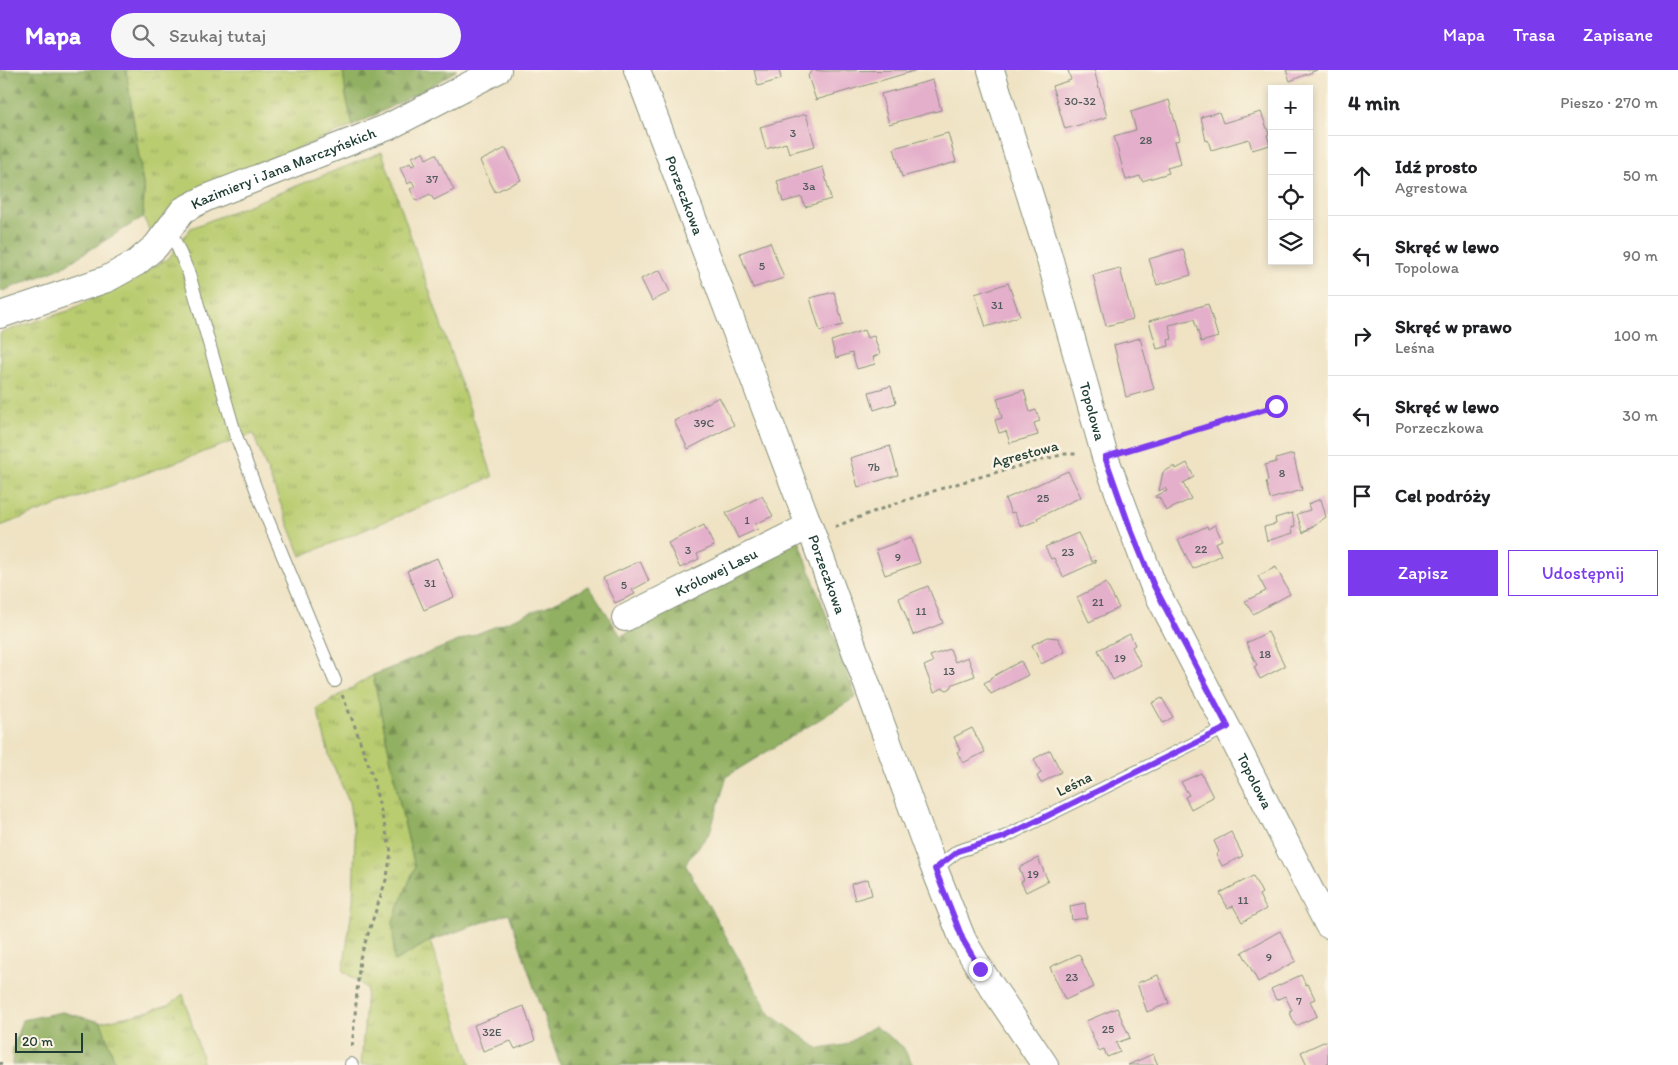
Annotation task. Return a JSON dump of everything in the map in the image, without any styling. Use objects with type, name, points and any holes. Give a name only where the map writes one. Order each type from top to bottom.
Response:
[{"type":"street","name":"Kazimiery i Jana Marczyńskich","points":[[0,315],[107,279],[136,263],[156,246],[169,226],[183,210],[206,198],[388,127],[498,70]]},
{"type":"street","name":"Porzeczkowa","points":[[637,70],[963,940],[980,969],[1045,1065]]},
{"type":"street","name":"Topolowa","points":[[991,70],[1048,253],[1105,457],[1129,525],[1153,584],[1228,727],[1328,926]]},
{"type":"street","name":"Królowej Lasu","points":[[625,618],[811,531]]},
{"type":"lane","points":[[169,226],[189,274],[235,434],[265,513],[335,681]]},
{"type":"lane","name":"Leśna","points":[[935,869],[958,851],[1004,837],[1228,727]]},
{"type":"path","name":"Agrestowa","points":[[811,531],[896,503],[1027,464],[1065,454],[1089,454],[1105,457],[1276,406]]},
{"type":"path","points":[[335,681],[354,724],[372,775],[391,852],[387,877],[360,958],[352,1064]]},
{"type":"green space","points":[[0,70],[126,70],[144,191],[143,217],[59,269],[0,292]]},
{"type":"green space","points":[[126,70],[343,70],[346,96],[353,126],[207,185],[152,235],[143,217],[144,191]]},
{"type":"green space","points":[[343,70],[457,70],[430,87],[353,126],[346,96]]},
{"type":"green space","points":[[382,152],[493,477],[301,556],[253,434],[0,526],[0,333],[68,311],[141,274],[169,258],[191,228]]},
{"type":"green space","points":[[798,538],[856,697],[727,776],[710,832],[685,864],[770,1014],[819,1049],[845,1045],[875,1026],[903,1047],[913,1065],[560,1065],[509,913],[430,941],[394,961],[393,921],[415,867],[373,675],[552,604],[589,586],[621,636]]},
{"type":"green space","points":[[373,675],[415,867],[393,921],[395,961],[430,941],[471,1065],[361,1065],[367,988],[343,971],[353,902],[355,839],[349,802],[330,758],[317,709]]},
{"type":"green space","points":[[183,994],[204,1065],[116,1065],[101,1022],[139,1014],[171,1004]]},
{"type":"green space","points":[[62,1012],[101,1022],[116,1065],[12,1065],[13,1048],[22,1020]]},
{"type":"building","points":[[754,70],[779,70],[781,79],[758,86]]},
{"type":"building","points":[[812,70],[917,70],[816,100],[808,76]]},
{"type":"building","points":[[1068,70],[1094,70],[1107,117],[1065,129],[1052,86],[1071,80]]},
{"type":"building","points":[[1286,70],[1317,70],[1290,81]]},
{"type":"building","points":[[933,80],[941,110],[889,124],[881,94]]},
{"type":"building","points":[[1169,100],[1180,140],[1175,141],[1181,164],[1167,168],[1169,173],[1142,181],[1140,176],[1126,180],[1114,136],[1136,130],[1131,112]]},
{"type":"building","points":[[1219,112],[1223,123],[1261,112],[1268,131],[1268,146],[1252,150],[1249,139],[1211,150],[1208,140],[1206,141],[1201,117]]},
{"type":"building","points":[[806,114],[815,146],[789,153],[786,143],[766,149],[760,127]]},
{"type":"building","points":[[948,133],[956,162],[902,177],[894,148]]},
{"type":"building","points":[[506,148],[521,180],[495,192],[480,161]]},
{"type":"building","points":[[423,152],[426,159],[436,154],[454,190],[434,200],[430,194],[416,201],[410,189],[415,187],[412,181],[408,184],[400,168],[410,163],[412,166],[416,164],[412,157]]},
{"type":"building","points":[[823,167],[831,199],[805,207],[802,197],[783,202],[777,181]]},
{"type":"building","points":[[770,242],[784,278],[753,288],[740,253]]},
{"type":"building","points":[[1183,249],[1191,275],[1157,285],[1149,259]]},
{"type":"building","points":[[1120,268],[1133,319],[1106,326],[1093,275]]},
{"type":"building","points":[[660,270],[670,292],[652,301],[641,279]]},
{"type":"building","points":[[1008,283],[1020,316],[986,327],[975,294]]},
{"type":"building","points":[[834,292],[843,325],[820,331],[810,298]]},
{"type":"building","points":[[1208,304],[1218,337],[1201,342],[1194,319],[1169,325],[1172,339],[1168,340],[1169,346],[1157,349],[1149,321]]},
{"type":"building","points":[[864,330],[867,338],[874,336],[880,354],[873,357],[875,364],[857,369],[852,353],[836,358],[831,341]]},
{"type":"building","points":[[1140,338],[1154,389],[1126,397],[1114,345]]},
{"type":"building","points":[[891,386],[896,403],[874,410],[869,392]]},
{"type":"building","points":[[1024,390],[1030,412],[1036,410],[1040,421],[1034,423],[1038,435],[1010,443],[1006,431],[999,433],[995,420],[1002,418],[997,398]]},
{"type":"building","points":[[719,397],[734,425],[688,449],[674,421]]},
{"type":"building","points":[[890,446],[898,475],[858,487],[850,458]]},
{"type":"building","points":[[1293,454],[1302,490],[1270,499],[1265,465],[1276,462],[1276,459]]},
{"type":"building","points":[[1187,463],[1194,477],[1183,483],[1191,499],[1166,511],[1159,497],[1156,498],[1155,496],[1167,491],[1165,488],[1159,491],[1163,472],[1175,466],[1176,469]]},
{"type":"building","points":[[1068,471],[1081,497],[1021,527],[1014,512],[1011,513],[1005,499]]},
{"type":"building","points":[[762,496],[773,516],[755,524],[758,529],[738,538],[726,513]]},
{"type":"building","points":[[1321,499],[1326,517],[1303,533],[1297,514],[1310,510],[1308,504]]},
{"type":"building","points":[[1292,513],[1295,526],[1292,527],[1293,533],[1267,541],[1264,527],[1276,524],[1275,518]]},
{"type":"building","points":[[704,525],[714,546],[697,554],[699,559],[680,568],[668,543]]},
{"type":"building","points":[[1215,525],[1222,540],[1215,543],[1221,555],[1193,569],[1178,540],[1207,526],[1208,529]]},
{"type":"building","points":[[1078,533],[1092,562],[1095,560],[1096,562],[1063,577],[1054,558],[1051,559],[1045,547]]},
{"type":"building","points":[[911,537],[920,563],[885,575],[876,550]]},
{"type":"building","points":[[437,558],[454,597],[424,610],[407,571]]},
{"type":"building","points":[[640,561],[649,581],[632,590],[635,594],[615,603],[603,578]]},
{"type":"building","points":[[1276,567],[1290,594],[1253,614],[1245,601],[1266,591],[1258,576]]},
{"type":"building","points":[[1106,583],[1119,608],[1089,622],[1077,597]]},
{"type":"building","points":[[928,586],[943,623],[913,635],[899,598]]},
{"type":"building","points":[[1268,632],[1285,666],[1260,679],[1254,667],[1257,665],[1246,643]]},
{"type":"building","points":[[1130,634],[1135,645],[1132,647],[1141,665],[1113,680],[1098,650]]},
{"type":"building","points":[[1048,637],[1058,638],[1065,652],[1041,664],[1032,645]]},
{"type":"building","points":[[950,649],[955,662],[968,657],[975,676],[953,684],[947,690],[943,688],[934,692],[924,666],[933,662],[930,656]]},
{"type":"building","points":[[1021,661],[1028,675],[991,694],[984,683]]},
{"type":"building","points":[[1162,698],[1173,717],[1163,723],[1152,703]]},
{"type":"building","points":[[972,728],[985,752],[963,763],[957,752],[960,750],[954,737]]},
{"type":"building","points":[[1050,750],[1061,772],[1041,783],[1037,776],[1041,773],[1034,759]]},
{"type":"building","points":[[1201,773],[1213,797],[1191,809],[1185,797],[1189,795],[1181,782]]},
{"type":"building","points":[[1231,832],[1243,856],[1222,866],[1216,854],[1219,852],[1214,841]]},
{"type":"building","points":[[1038,858],[1048,881],[1026,892],[1021,882],[1024,880],[1019,868]]},
{"type":"building","points":[[1253,876],[1262,893],[1259,895],[1266,909],[1242,922],[1233,906],[1228,909],[1220,893]]},
{"type":"building","points":[[868,879],[872,895],[855,900],[851,884]]},
{"type":"building","points":[[1085,903],[1087,918],[1072,920],[1070,906]]},
{"type":"building","points":[[1280,931],[1296,961],[1258,982],[1242,952]]},
{"type":"building","points":[[1079,954],[1094,987],[1065,1000],[1050,967]]},
{"type":"building","points":[[1158,975],[1169,1003],[1147,1012],[1137,983]]},
{"type":"building","points":[[1301,975],[1306,985],[1308,984],[1315,999],[1310,1001],[1317,1016],[1296,1026],[1289,1011],[1292,1010],[1285,996],[1276,1000],[1271,989]]},
{"type":"building","points":[[524,1006],[535,1041],[515,1049],[511,1041],[483,1051],[474,1025]]},
{"type":"building","points":[[1117,1008],[1130,1038],[1116,1043],[1120,1052],[1107,1057],[1104,1049],[1099,1051],[1086,1021]]},
{"type":"building","points":[[1328,1040],[1328,1065],[1307,1065],[1301,1052]]},
{"type":"building","points":[[1153,1054],[1158,1065],[1128,1065]]},
{"type":"route","points":[[980,969],[963,940],[935,869],[958,851],[1004,837],[1228,727],[1153,584],[1129,525],[1105,457],[1276,406]]}]
